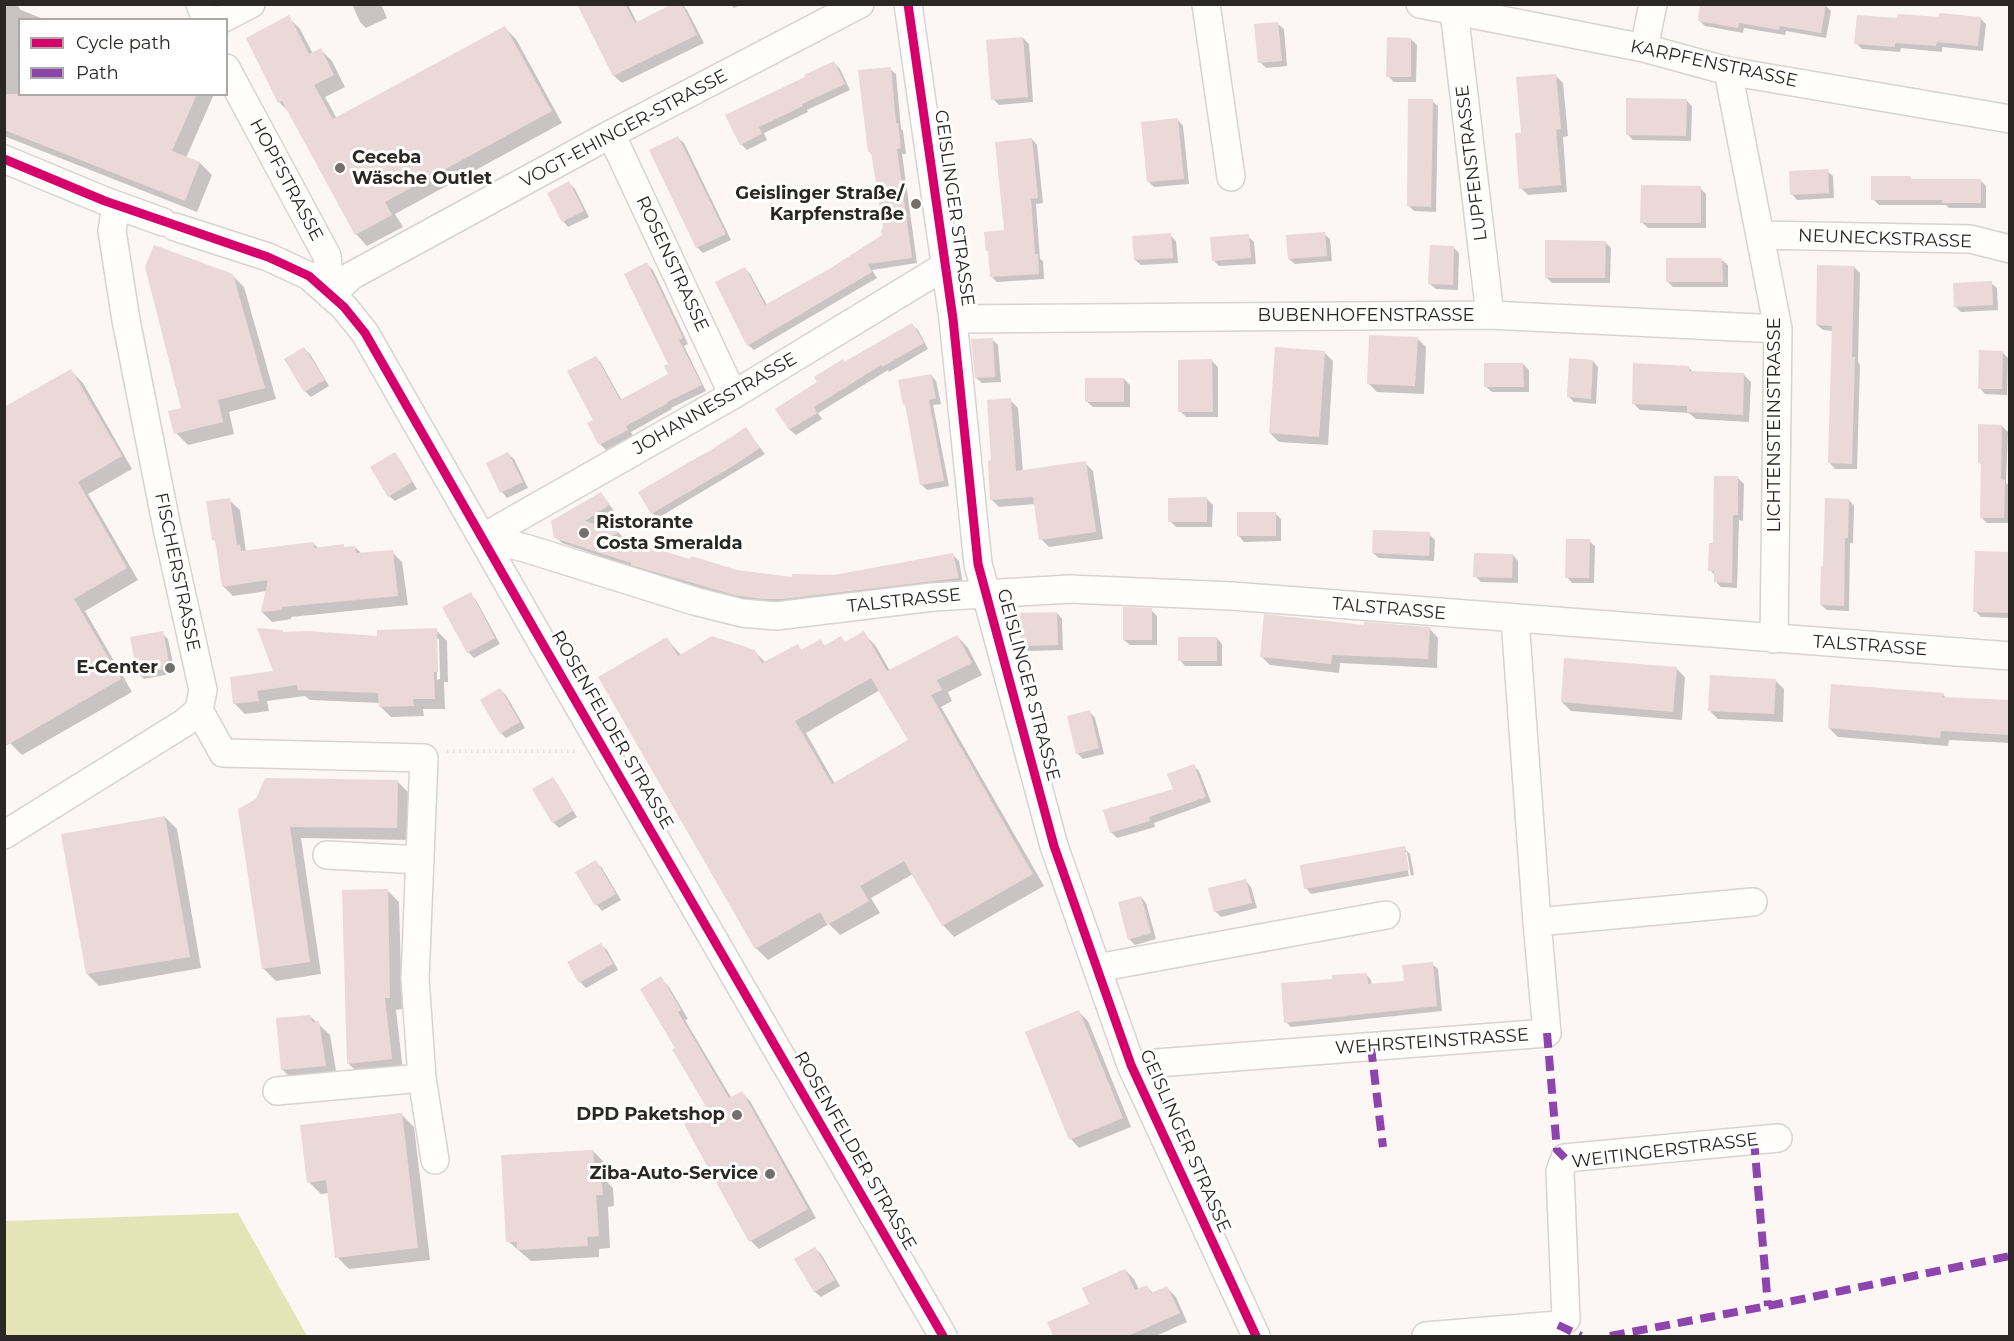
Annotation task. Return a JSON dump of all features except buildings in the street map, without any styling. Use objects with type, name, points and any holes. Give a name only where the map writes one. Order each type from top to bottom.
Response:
[{"type":"street","points":[[224,18],[251,4]]},
{"type":"street","name":"VOGT-EHINGER-STRASSE","points":[[332,296],[351,276],[611,134],[860,4]]},
{"type":"street","name":"GEISLINGER STRASSE","points":[[908,4],[953,319],[978,564],[1054,846],[1131,1065],[1256,1336]]},
{"type":"street","points":[[1206,4],[1231,177]]},
{"type":"street","name":"KARPFENSTRASSE","points":[[1420,4],[1644,48],[1728,71],[2010,119]]},
{"type":"street","points":[[1644,48],[1653,4]]},
{"type":"street","name":"LUPFENSTRASSE","points":[[1454,11],[1490,315]]},
{"type":"street","name":"LICHTENSTEINSTRASSE","points":[[1728,71],[1778,329],[1774,639]]},
{"type":"street","name":"HOPFSTRASSE","points":[[228,72],[327,256],[332,296]]},
{"type":"street","name":"ROSENSTRASSE","points":[[611,134],[733,395]]},
{"type":"street","name":"ROSENFELDER STRASSE","points":[[4,159],[169,225],[268,257],[309,276],[344,307],[365,333],[943,1336]]},
{"type":"street","name":"FISCHERSTRASSE","points":[[116,205],[112,231],[116,261],[167,528],[203,690],[199,710]]},
{"type":"street","name":"NEUNECKSTRASSE","points":[[1760,235],[1970,238],[2010,249]]},
{"type":"street","name":"JOHANNESSTRASSE","points":[[482,538],[733,395],[945,266]]},
{"type":"street","name":"BUBENHOFENSTRASSE","points":[[953,319],[1490,315],[1778,329]]},
{"type":"street","name":"TALSTRASSE","points":[[482,538],[525,548],[694,601],[742,613],[776,615],[933,597],[1070,588],[1209,595],[2010,656]]},
{"type":"street","points":[[1515,619],[1537,922],[1754,902]]},
{"type":"street","points":[[4,835],[184,723],[199,710],[223,753],[424,758],[415,979],[422,1078],[435,1160]]},
{"type":"street","points":[[327,855],[420,860]]},
{"type":"street","points":[[1097,968],[1386,915]]},
{"type":"street","name":"WEHRSTEINSTRASSE","points":[[1131,1065],[1547,1033],[1537,922]]},
{"type":"street","points":[[277,1090],[422,1078]]},
{"type":"street","name":"WEITINGERSTRASSE","points":[[1426,1336],[1558,1325],[1566,1319],[1560,1171],[1565,1158],[1778,1137]]},
{"type":"path","points":[[424,758],[430,751],[605,752]]},
{"type":"green space","points":[[238,1213],[307,1336],[5,1336],[5,1221]]},
{"type":"marked path","points":[[1547,1033],[1557,1150],[1565,1158]]},
{"type":"marked path","points":[[1371,1047],[1383,1147]]},
{"type":"marked path","points":[[1754,1140],[1768,1306]]},
{"type":"marked path","points":[[1610,1336],[2010,1256]]},
{"type":"marked path","points":[[1558,1325],[1581,1336]]},
{"type":"cycle path","points":[[908,4],[953,319],[978,564],[1054,846],[1131,1065],[1256,1336]]},
{"type":"cycle path","points":[[4,159],[105,201],[268,257],[309,276],[344,307],[365,333],[943,1336]]},
{"type":"place","name":"Ceceba Wäsche Outlet","points":[[340,168]]},
{"type":"place","name":"Geislinger Straße/ Karpfenstraße","points":[[916,204]]},
{"type":"place","name":"Ristorante Costa Smeralda","points":[[584,533]]},
{"type":"place","name":"E-Center","points":[[170,668]]},
{"type":"place","name":"DPD Paketshop","points":[[737,1115]]},
{"type":"place","name":"Ziba-Auto-Service","points":[[770,1174]]}]
